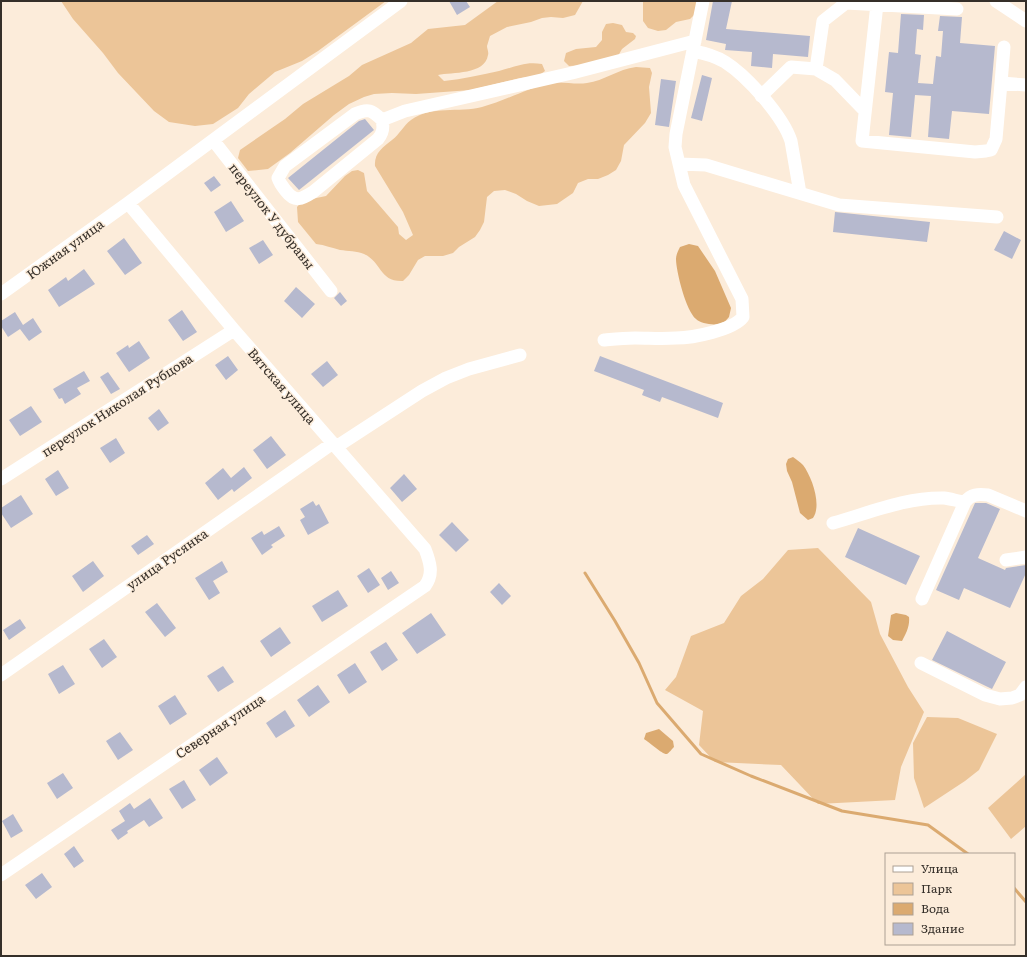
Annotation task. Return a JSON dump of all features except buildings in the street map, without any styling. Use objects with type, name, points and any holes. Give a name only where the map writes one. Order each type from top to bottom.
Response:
[{"type":"street","name":"Южная улица","points":[[1,294],[128,203],[401,1]]},
{"type":"street","points":[[604,340],[678,338],[693,336],[735,325],[743,317],[742,299],[684,185],[675,148],[676,134],[703,1]]},
{"type":"street","points":[[996,1],[1026,21]]},
{"type":"street","points":[[816,69],[823,21],[845,2],[957,9]]},
{"type":"street","points":[[877,4],[862,141],[975,152],[991,150],[996,139],[1004,48]]},
{"type":"street","points":[[382,120],[405,111],[694,46],[725,62],[735,69],[762,96],[782,122],[789,133],[800,193]]},
{"type":"street","points":[[762,96],[791,67],[816,69],[835,80],[865,111]]},
{"type":"street","points":[[1001,83],[1026,85]]},
{"type":"street","points":[[367,110],[375,113],[382,120],[384,126],[378,139],[319,187],[304,197],[296,199],[290,196],[280,184],[278,178],[285,166],[354,114],[367,110]]},
{"type":"street","name":"переулок У дубравы","points":[[213,140],[331,291]]},
{"type":"street","points":[[678,164],[706,165],[839,205],[996,217]]},
{"type":"street","name":"Вятская улица","points":[[128,203],[234,330],[425,549],[431,570]]},
{"type":"street","name":"переулок Николая Рубцова","points":[[1,479],[234,330]]},
{"type":"street","name":"улица Русянка","points":[[1,675],[334,445],[446,378],[469,369],[520,355]]},
{"type":"street","points":[[922,599],[968,498],[974,495],[988,495],[1026,511]]},
{"type":"street","points":[[833,523],[905,502],[923,499],[945,498],[965,502]]},
{"type":"street","points":[[1006,560],[1026,557]]},
{"type":"street","name":"Северная улица","points":[[1,875],[425,586],[429,580],[431,570]]},
{"type":"street","points":[[921,663],[985,695],[1000,699],[1012,698],[1020,695],[1026,687]]},
{"type":"green space","points":[[61,1],[386,1],[318,51],[302,61],[275,72],[249,94],[238,108],[213,124],[195,126],[169,122],[154,111],[118,73],[103,53],[73,19]]},
{"type":"green space","points":[[498,1],[583,1],[575,15],[563,18],[542,18],[507,27],[490,36],[487,46],[488,55],[486,61],[481,66],[467,71],[438,75],[444,81],[472,77],[520,65],[536,63],[542,64],[545,71],[538,76],[520,78],[471,90],[416,94],[374,94],[349,104],[290,153],[268,169],[248,171],[238,158],[240,150],[285,119],[303,104],[349,76],[362,65],[411,43],[428,29],[465,25]]},
{"type":"green space","points":[[643,1],[700,1],[697,12],[690,19],[676,22],[666,30],[658,31],[648,28],[643,21]]},
{"type":"green space","points":[[613,23],[622,25],[626,32],[633,33],[636,36],[635,39],[622,49],[618,56],[589,65],[569,66],[564,61],[566,53],[576,49],[596,47],[602,40],[602,32],[606,24]]},
{"type":"green space","points":[[636,67],[650,68],[652,73],[649,87],[651,113],[645,123],[624,145],[621,161],[616,170],[598,179],[588,179],[578,183],[573,193],[557,204],[539,206],[505,190],[494,191],[487,197],[484,222],[475,237],[459,247],[453,253],[443,256],[425,256],[418,260],[409,275],[403,281],[389,278],[370,257],[364,254],[316,244],[298,222],[297,207],[302,201],[326,196],[345,176],[352,171],[358,170],[364,173],[367,191],[398,227],[399,234],[406,240],[413,235],[403,212],[375,166],[375,161],[376,157],[385,145],[395,138],[411,120],[427,112],[482,107],[551,83],[593,82],[623,70]]},
{"type":"green space","points":[[818,548],[871,602],[880,634],[908,687],[924,712],[901,767],[895,800],[818,804],[781,765],[715,762],[699,745],[703,711],[665,690],[676,677],[691,636],[724,623],[741,596],[763,579],[788,550]]},
{"type":"green space","points":[[927,717],[958,718],[997,734],[979,770],[924,808],[914,778],[913,743]]},
{"type":"green space","points":[[1026,774],[1026,826],[1011,839],[988,808]]},
{"type":"water","points":[[689,244],[698,246],[715,271],[731,308],[729,317],[722,323],[712,324],[698,321],[692,315],[685,300],[676,265],[676,259],[680,247]]},
{"type":"water","points":[[793,457],[803,465],[810,477],[815,491],[816,512],[813,518],[808,520],[800,513],[792,482],[787,471],[786,464],[788,459]]},
{"type":"water","points":[[896,613],[909,617],[908,627],[902,641],[893,640],[888,636],[891,615]]},
{"type":"water","points":[[659,729],[673,741],[674,747],[667,754],[644,739],[646,733]]},
{"type":"waterway","points":[[585,573],[639,663],[657,703],[701,754],[751,776],[842,811],[928,825],[967,853]]},
{"type":"waterway","points":[[1015,889],[1026,902]]}]
